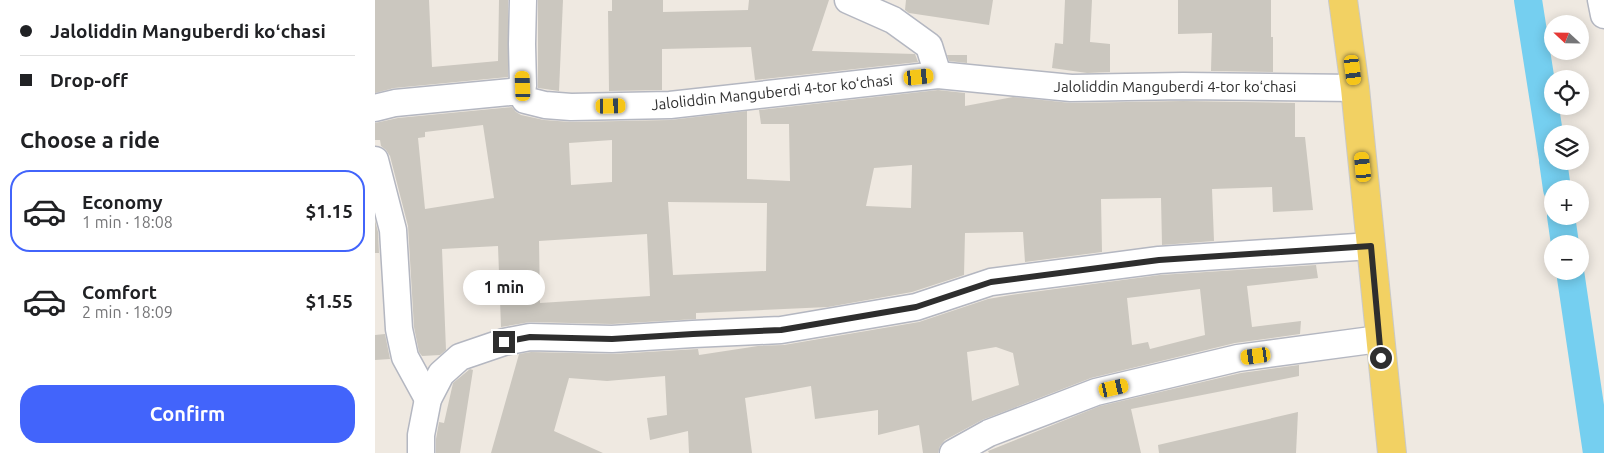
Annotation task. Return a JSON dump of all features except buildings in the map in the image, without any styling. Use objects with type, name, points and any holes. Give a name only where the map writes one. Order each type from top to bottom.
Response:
[{"type":"main road","points":[[1343,0],[1355,88],[1392,453]]},
{"type":"street","points":[[375,108],[395,103],[520,91],[523,86],[523,0]]},
{"type":"street","points":[[848,0],[893,20],[929,46],[938,75]]},
{"type":"street","points":[[1601,0],[1604,15]]},
{"type":"street","name":"Jaloliddin Manguberdi 4-tor koʻchasi","points":[[520,91],[525,100],[545,105],[571,107],[670,105],[938,75],[1071,88],[1355,88]]},
{"type":"street","points":[[375,160],[393,230],[399,329],[405,357],[428,398]]},
{"type":"street","points":[[421,453],[421,435],[428,398],[441,374],[459,357],[504,342],[530,337],[612,339],[781,330],[916,307],[991,282],[1159,260],[1371,246]]},
{"type":"street","points":[[953,453],[989,434],[1096,392],[1239,358],[1379,339]]},
{"type":"waterway","points":[[1528,0],[1548,125]]},
{"type":"waterway","points":[[1554,170],[1556,180]]},
{"type":"waterway","points":[[1562,225],[1564,235]]},
{"type":"waterway","points":[[1571,280],[1597,453]]},
{"type":"route","points":[[504,342],[530,337],[612,339],[781,330],[916,307],[991,282],[1159,260],[1371,246],[1381,358]]}]
